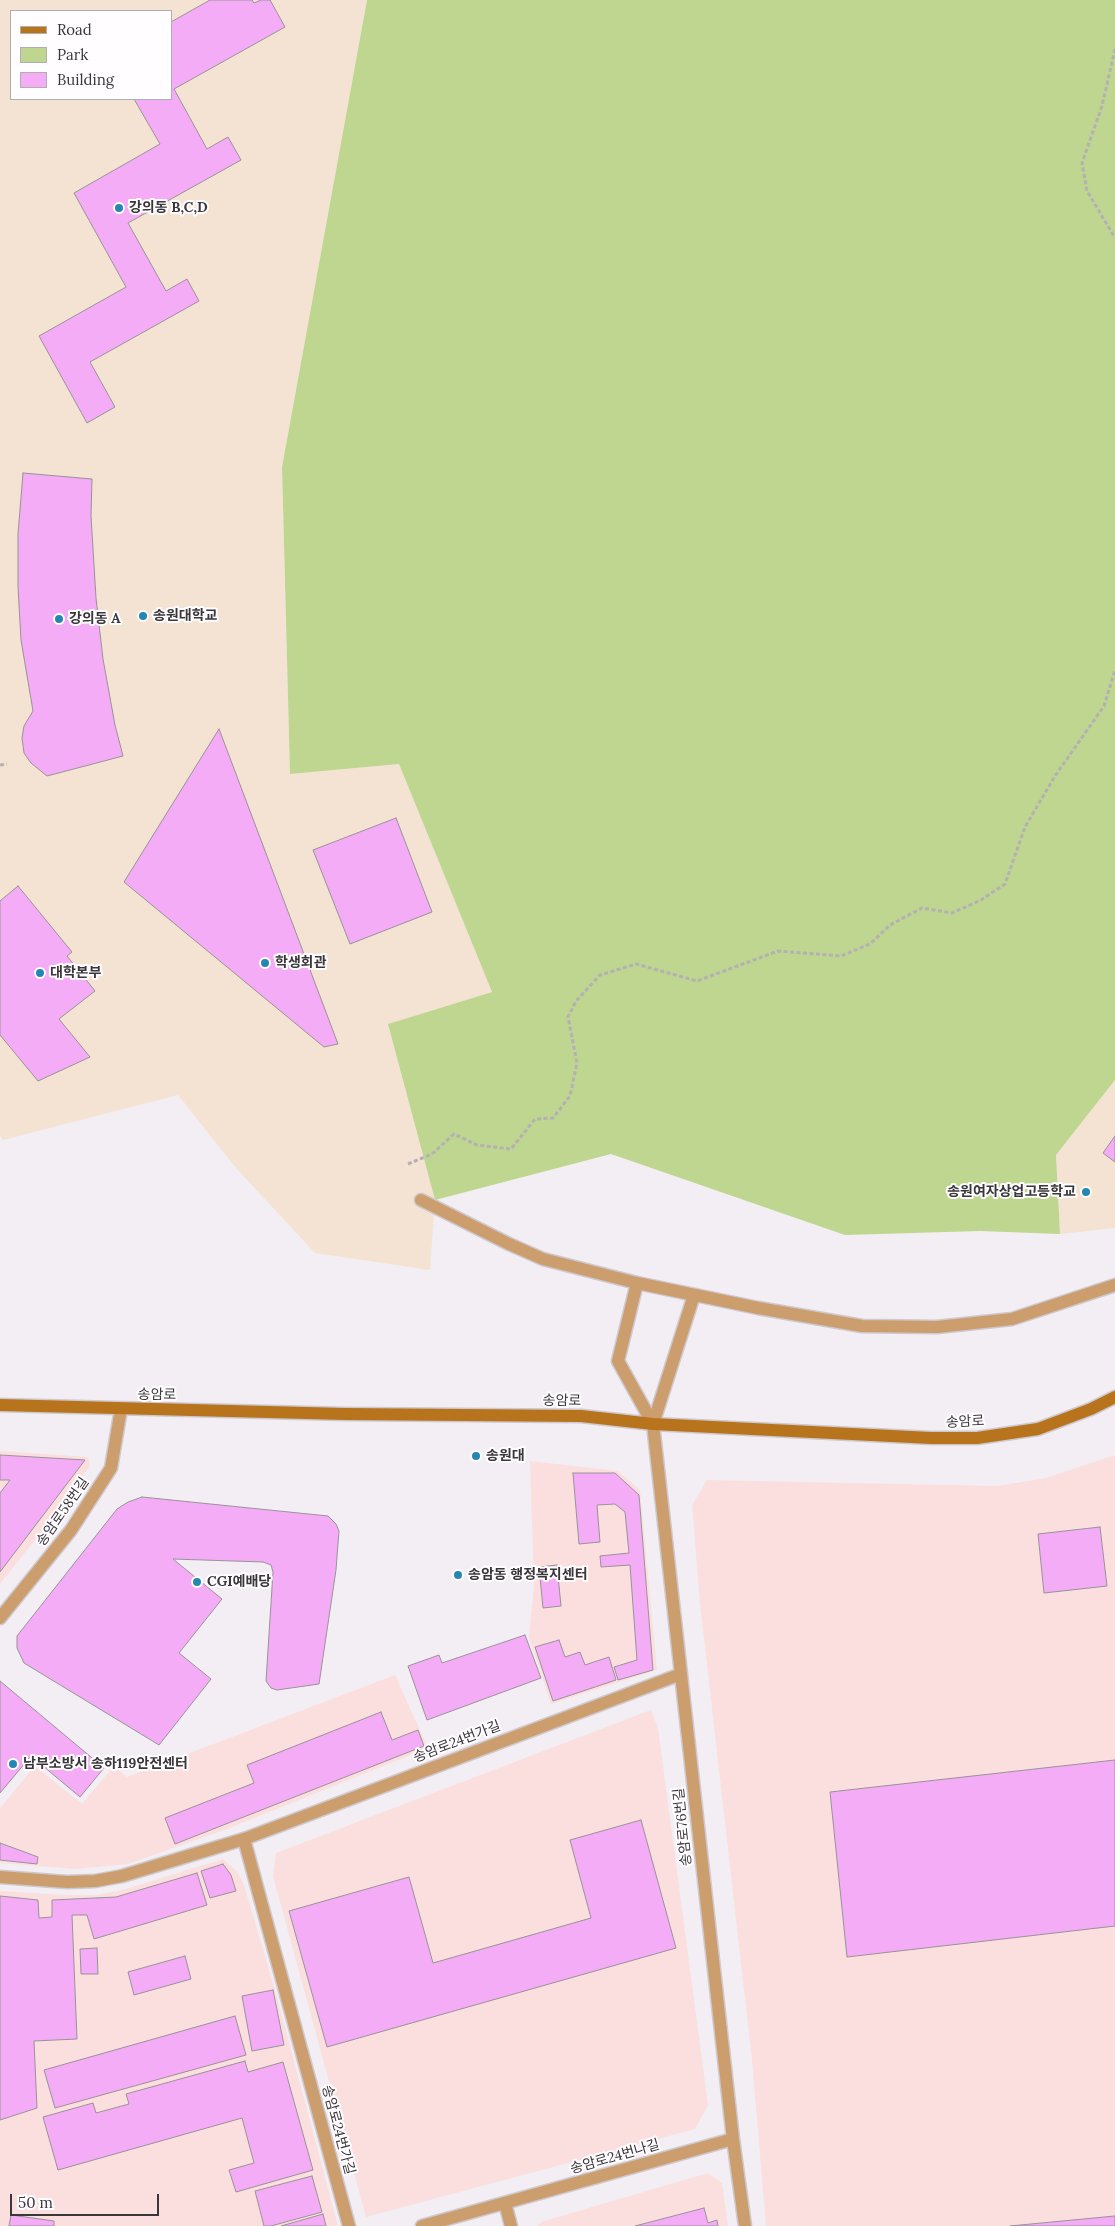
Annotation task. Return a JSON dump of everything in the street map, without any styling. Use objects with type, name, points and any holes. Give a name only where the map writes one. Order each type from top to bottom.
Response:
[{"type":"main road","name":"송암로","points":[[0,1405],[121,1409],[581,1416],[653,1424],[931,1438],[977,1438],[1038,1429],[1091,1409],[1115,1397]]},
{"type":"street","points":[[421,1200],[543,1259],[637,1283],[694,1295],[862,1326],[938,1327],[1012,1319],[1115,1285]]},
{"type":"street","points":[[637,1283],[618,1362],[653,1424]]},
{"type":"street","points":[[653,1424],[694,1295]]},
{"type":"street","name":"송암로58번길","points":[[0,1618],[71,1530],[111,1468],[121,1409]]},
{"type":"street","name":"송암로76번길","points":[[653,1424],[733,2139],[745,2226]]},
{"type":"street","name":"송암로24번가길","points":[[0,1877],[67,1882],[96,1881],[122,1876],[244,1839],[681,1674]]},
{"type":"street","name":"송암로24번가길","points":[[244,1839],[349,2226]]},
{"type":"street","name":"송암로24번나길","points":[[422,2226],[733,2139]]},
{"type":"street","points":[[504,2203],[511,2226]]},
{"type":"path","points":[[1115,49],[1102,106],[1082,164],[1087,190],[1115,238]]},
{"type":"path","points":[[408,1164],[432,1154],[454,1134],[477,1145],[511,1149],[535,1119],[553,1118],[570,1096],[577,1064],[568,1017],[576,1001],[600,975],[636,964],[697,981],[778,951],[841,956],[870,944],[890,925],[922,908],[952,913],[989,895],[1004,884],[1025,827],[1055,776],[1104,706],[1115,670]]},
{"type":"path","points":[[0,765],[7,764]]},
{"type":"shaded area","name":"송원대학교","points":[[0,0],[367,0],[282,467],[290,774],[399,764],[492,992],[388,1024],[435,1200],[430,1270],[315,1253],[236,1168],[178,1095],[3,1140],[0,1135]]},
{"type":"shaded area","name":"송원여자상업고등학교","points":[[1115,1080],[1115,1228],[1060,1234],[1056,1155]]},
{"type":"shaded area","points":[[0,1451],[88,1457],[90,1466],[50,1521],[0,1584]]},
{"type":"shaded area","points":[[1115,1455],[1115,2226],[766,2226],[752,2060],[700,1603],[692,1505],[707,1480],[998,1486],[1046,1478]]},
{"type":"shaded area","points":[[530,1461],[618,1471],[640,1490],[657,1670],[551,1704],[529,1637],[534,1586]]},
{"type":"shaded area","points":[[395,1675],[428,1748],[227,1829],[128,1864],[76,1869],[0,1863],[0,1808],[35,1766],[82,1804],[114,1766],[127,1777]]},
{"type":"shaded area","points":[[651,1710],[658,1728],[708,2105],[695,2129],[366,2217],[273,1876],[276,1853]]},
{"type":"shaded area","points":[[223,1859],[237,1871],[244,1885],[277,1997],[338,2226],[0,2226],[0,1891],[97,1895],[126,1889]]},
{"type":"shaded area","points":[[708,2173],[722,2183],[728,2226],[538,2226],[541,2222]]},
{"type":"green space","points":[[367,0],[1115,0],[1115,1080],[1056,1155],[1060,1234],[980,1231],[845,1235],[611,1154],[435,1200],[388,1024],[492,992],[399,764],[290,774],[282,467]]},
{"type":"building","name":"강의동 B,C,D","points":[[210,0],[252,0],[254,3],[261,0],[270,0],[285,27],[174,89],[207,149],[228,137],[241,160],[128,223],[166,291],[187,279],[199,301],[90,362],[115,407],[87,423],[39,336],[126,287],[74,193],[160,144],[135,100],[172,100],[172,21]]},
{"type":"building","name":"강의동 A","points":[[23,473],[92,479],[91,516],[96,598],[103,659],[115,725],[123,756],[47,776],[31,763],[24,753],[22,738],[24,726],[33,711],[21,640],[18,587],[18,534]]},
{"type":"building","name":"학생회관","points":[[219,729],[338,1044],[324,1047],[124,882]]},
{"type":"building","points":[[396,818],[432,912],[350,944],[313,850]]},
{"type":"building","name":"대학본부","points":[[18,886],[72,952],[67,956],[95,991],[59,1019],[90,1057],[38,1081],[0,1035],[0,901]]},
{"type":"building","points":[[1115,1136],[1115,1162],[1103,1153]]},
{"type":"building","points":[[0,1455],[85,1460],[0,1572],[0,1493],[10,1480],[0,1480]]},
{"type":"building","points":[[573,1473],[615,1473],[639,1495],[653,1670],[618,1680],[614,1667],[637,1660],[630,1565],[601,1567],[600,1556],[629,1553],[625,1512],[615,1504],[597,1505],[600,1542],[579,1544]]},
{"type":"building","points":[[142,1497],[328,1516],[336,1524],[339,1531],[336,1570],[319,1684],[277,1690],[271,1688],[266,1681],[273,1572],[271,1565],[263,1562],[173,1559],[222,1599],[179,1653],[211,1679],[159,1745],[24,1663],[17,1648],[17,1636],[117,1509],[128,1502]]},
{"type":"building","points":[[1100,1527],[1107,1586],[1044,1593],[1038,1534]]},
{"type":"building","points":[[557,1565],[561,1606],[543,1608],[539,1567]]},
{"type":"building","points":[[525,1635],[541,1678],[427,1720],[408,1666],[439,1655],[442,1663]]},
{"type":"building","points":[[559,1640],[565,1657],[580,1652],[585,1665],[609,1657],[616,1680],[553,1701],[535,1647]]},
{"type":"building","points":[[0,1681],[104,1768],[80,1797],[31,1756],[0,1793]]},
{"type":"building","points":[[381,1712],[392,1740],[418,1730],[424,1746],[175,1844],[165,1818],[254,1783],[247,1765]]},
{"type":"building","points":[[1115,1760],[1115,1926],[847,1957],[830,1792]]},
{"type":"building","points":[[641,1820],[676,1948],[327,2047],[289,1911],[409,1877],[433,1963],[591,1918],[570,1840]]},
{"type":"building","points":[[0,1843],[38,1857],[37,1864],[0,1860]]},
{"type":"building","points":[[223,1864],[231,1875],[236,1891],[210,1898],[201,1871]]},
{"type":"building","points":[[197,1873],[207,1905],[94,1939],[87,1915],[72,1915],[77,2039],[34,2041],[37,2108],[0,2120],[0,1896],[38,1900],[39,1918],[52,1917],[52,1900],[116,1897]]},
{"type":"building","points":[[97,1948],[98,1974],[81,1974],[80,1949]]},
{"type":"building","points":[[185,1956],[191,1979],[134,1995],[128,1972]]},
{"type":"building","points":[[273,1990],[284,2045],[252,2051],[242,1996]]},
{"type":"building","points":[[235,2016],[246,2055],[55,2108],[44,2070]]},
{"type":"building","points":[[245,2061],[248,2072],[283,2062],[313,2170],[236,2192],[229,2170],[254,2163],[242,2118],[58,2170],[43,2117],[93,2103],[96,2113],[129,2104],[126,2094]]},
{"type":"building","points":[[312,2176],[322,2212],[271,2226],[264,2226],[255,2191]]},
{"type":"building","points":[[704,2208],[708,2223],[717,2220],[718,2226],[635,2226]]},
{"type":"building","points":[[323,2214],[326,2226],[281,2226]]},
{"type":"building","points":[[11,2215],[54,2221],[54,2226],[9,2226]]},
{"type":"building","points":[[1115,2216],[1115,2226],[1010,2226]]},
{"type":"place","name":"강의동 B,C,D","points":[[119,208]]},
{"type":"place","name":"송원대학교","points":[[143,616]]},
{"type":"place","name":"강의동 A","points":[[59,619]]},
{"type":"place","name":"학생회관","points":[[265,963]]},
{"type":"place","name":"대학본부","points":[[40,973]]},
{"type":"place","name":"송원여자상업고등학교","points":[[1086,1192]]},
{"type":"place","name":"송원대","points":[[476,1456]]},
{"type":"place","name":"송암동 행정복지센터","points":[[458,1575]]},
{"type":"place","name":"CGI예배당","points":[[197,1582]]},
{"type":"place","name":"남부소방서 송하119안전센터","points":[[13,1764]]}]
